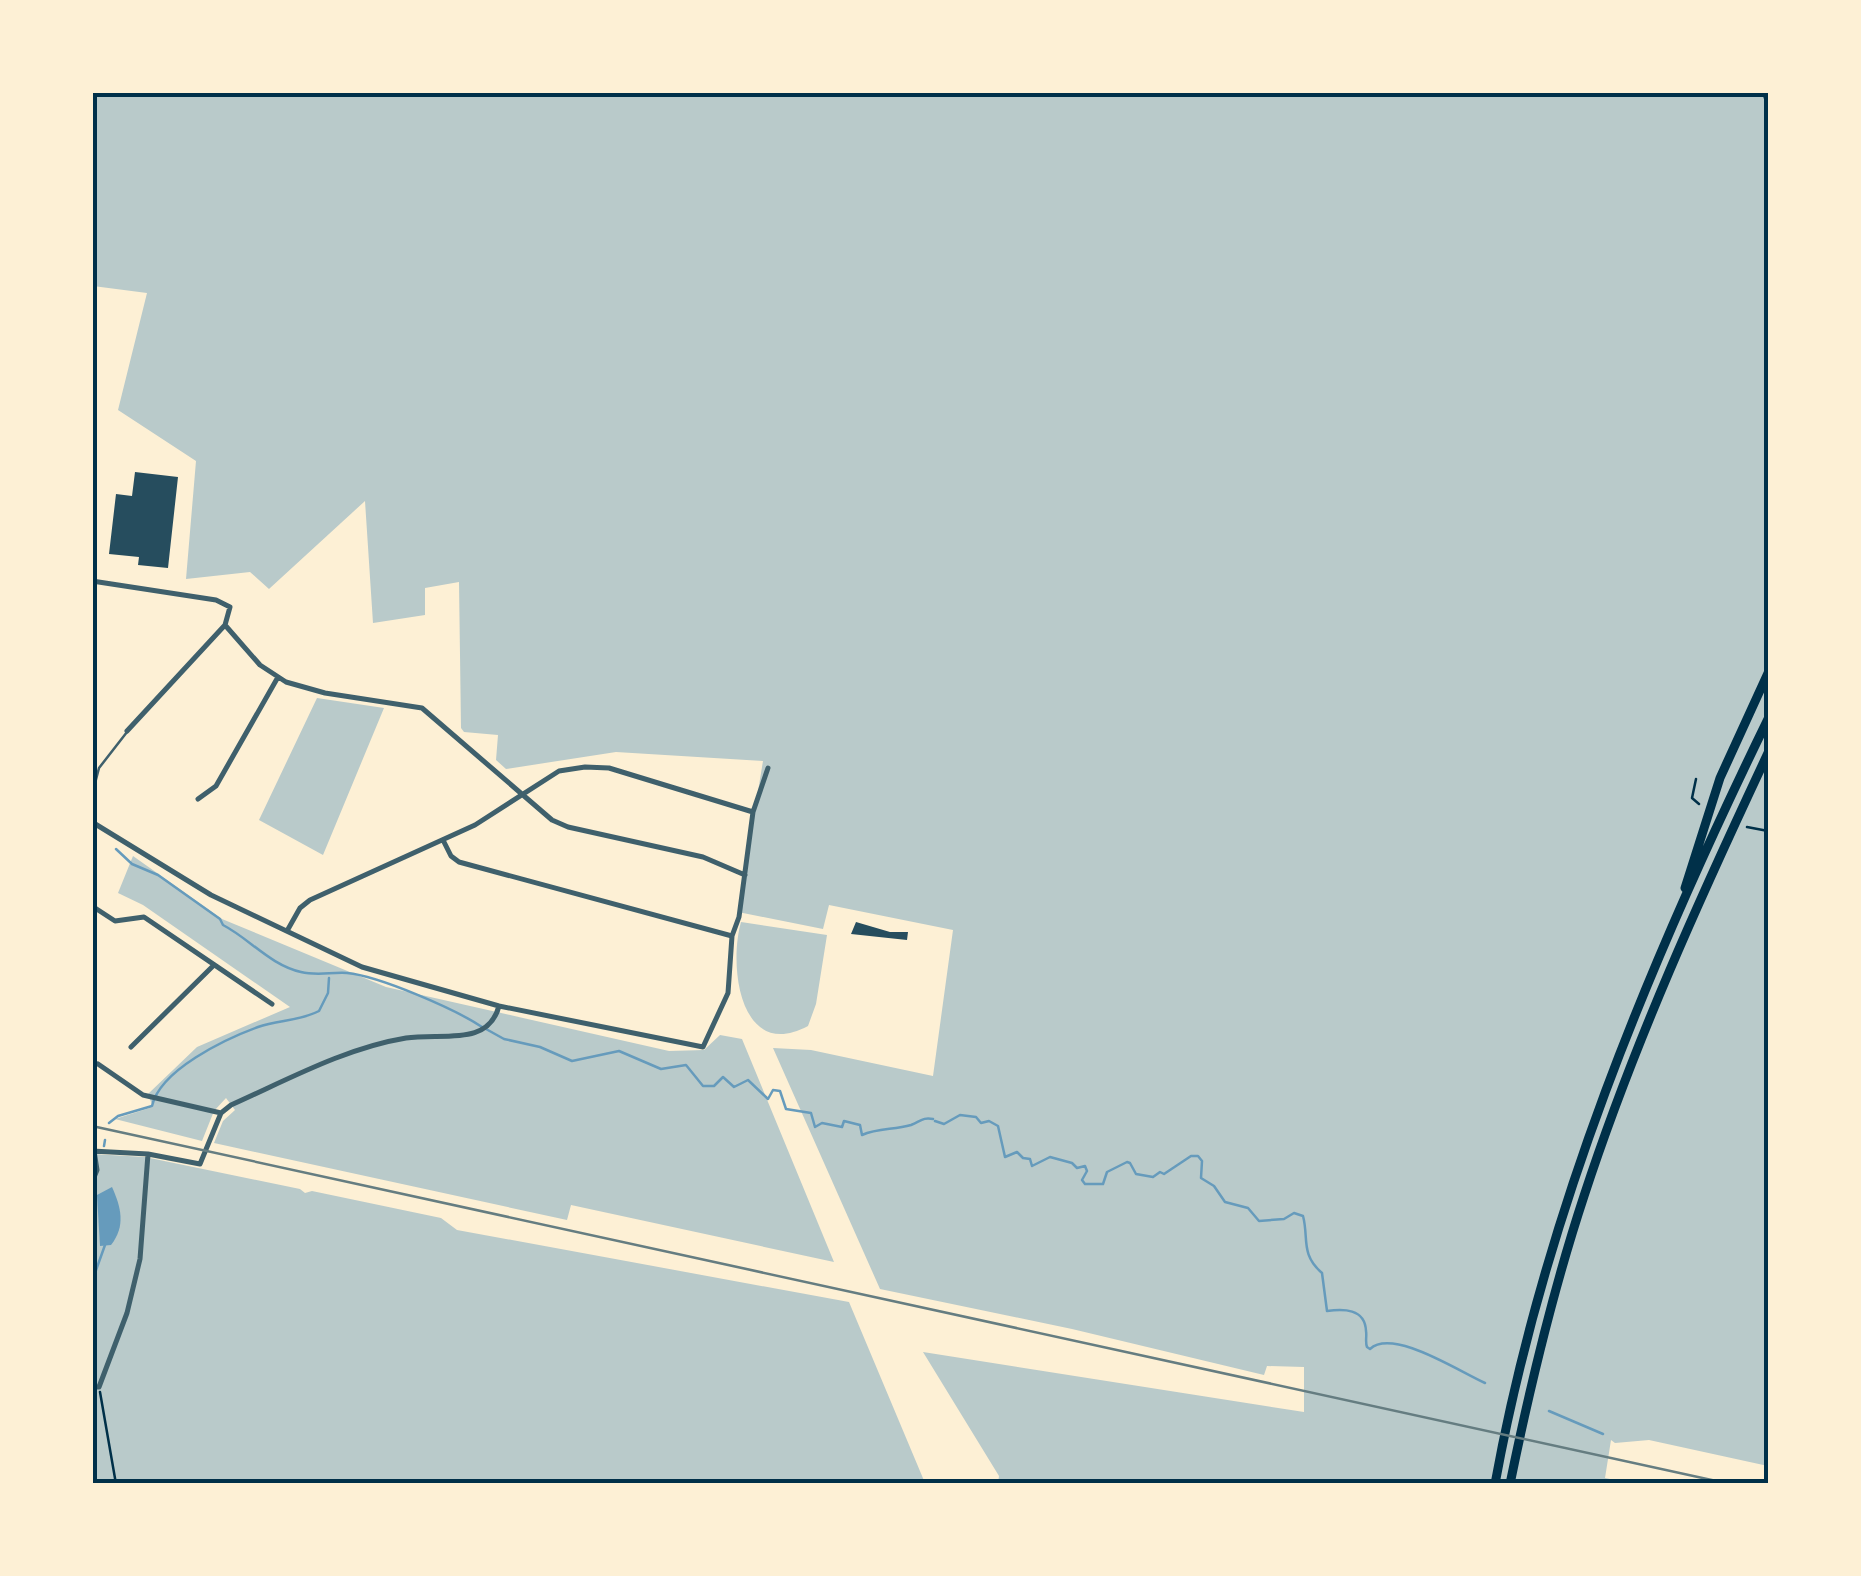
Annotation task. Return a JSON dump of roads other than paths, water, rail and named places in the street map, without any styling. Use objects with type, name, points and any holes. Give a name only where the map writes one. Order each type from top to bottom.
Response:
[{"type":"highway","points":[[1677,914],[1720,778],[1768,672]]},
{"type":"highway","points":[[1495,1484],[1532,1320],[1570,1190],[1636,1010],[1768,719]]},
{"type":"highway","points":[[1510,1484],[1564,1258],[1613,1112],[1668,970],[1768,753]]},
{"type":"street","points":[[92,581],[222,602],[230,607],[225,625],[127,732]]},
{"type":"street","points":[[225,625],[260,665],[278,677],[318,692],[422,708],[552,820],[703,857],[746,876]]},
{"type":"street","points":[[198,799],[216,786],[278,677]]},
{"type":"street","points":[[287,931],[300,908],[310,900],[474,825],[559,771],[586,766],[609,768],[753,812]]},
{"type":"street","points":[[92,822],[200,889],[362,967],[500,1006],[703,1046],[728,993],[732,936],[746,876],[753,812],[768,768]]},
{"type":"street","points":[[443,840],[458,862],[732,936]]},
{"type":"street","points":[[92,906],[116,921],[144,917],[272,1004]]},
{"type":"street","points":[[131,1047],[214,965]]},
{"type":"street","points":[[92,1182],[97,1170],[93,1152],[148,1154],[200,1164],[221,1113],[231,1105],[382,1042],[474,1035],[492,1025],[500,1006]]},
{"type":"street","points":[[98,1064],[153,1098],[221,1113]]},
{"type":"street","points":[[96,1387],[127,1312],[140,1259],[148,1154]]},
{"type":"lane","points":[[92,795],[100,768],[127,732]]},
{"type":"water","points":[[112,1187],[120,1209],[120,1224],[111,1245],[100,1246],[97,1195]]},
{"type":"waterway","points":[[116,849],[132,864],[158,875],[223,925],[290,969],[347,973],[378,980],[482,1027]]},
{"type":"waterway","points":[[109,1123],[118,1116],[152,1106],[167,1080],[212,1048],[258,1027],[319,1011],[328,993],[329,978]]},
{"type":"waterway","points":[[486,1029],[504,1039],[540,1047],[572,1061],[619,1051],[661,1069],[686,1065],[703,1086],[714,1086],[723,1077],[734,1087],[748,1080],[768,1099],[773,1090],[780,1091],[786,1109],[811,1113],[815,1127],[822,1123],[842,1127],[844,1121],[860,1125],[862,1135],[933,1119]]},
{"type":"waterway","points":[[935,1121],[944,1124],[960,1115],[976,1117],[981,1123],[989,1121],[998,1126],[1005,1157],[1017,1152],[1030,1159],[1032,1166],[1050,1157],[1077,1168],[1085,1166],[1085,1184],[1103,1184],[1107,1172],[1127,1162],[1136,1174],[1153,1177],[1198,1156],[1202,1161],[1201,1178],[1214,1186],[1225,1202],[1248,1208],[1259,1221],[1284,1219],[1294,1213],[1303,1216],[1308,1252],[1322,1273],[1327,1311],[1346,1310],[1362,1318],[1367,1347],[1409,1347],[1485,1383]]},
{"type":"waterway","points":[[104,1146],[105,1140]]},
{"type":"waterway","points":[[95,1273],[105,1245]]},
{"type":"waterway","points":[[1549,1411],[1603,1434]]},
{"type":"railway","points":[[92,1126],[1730,1484]]}]
